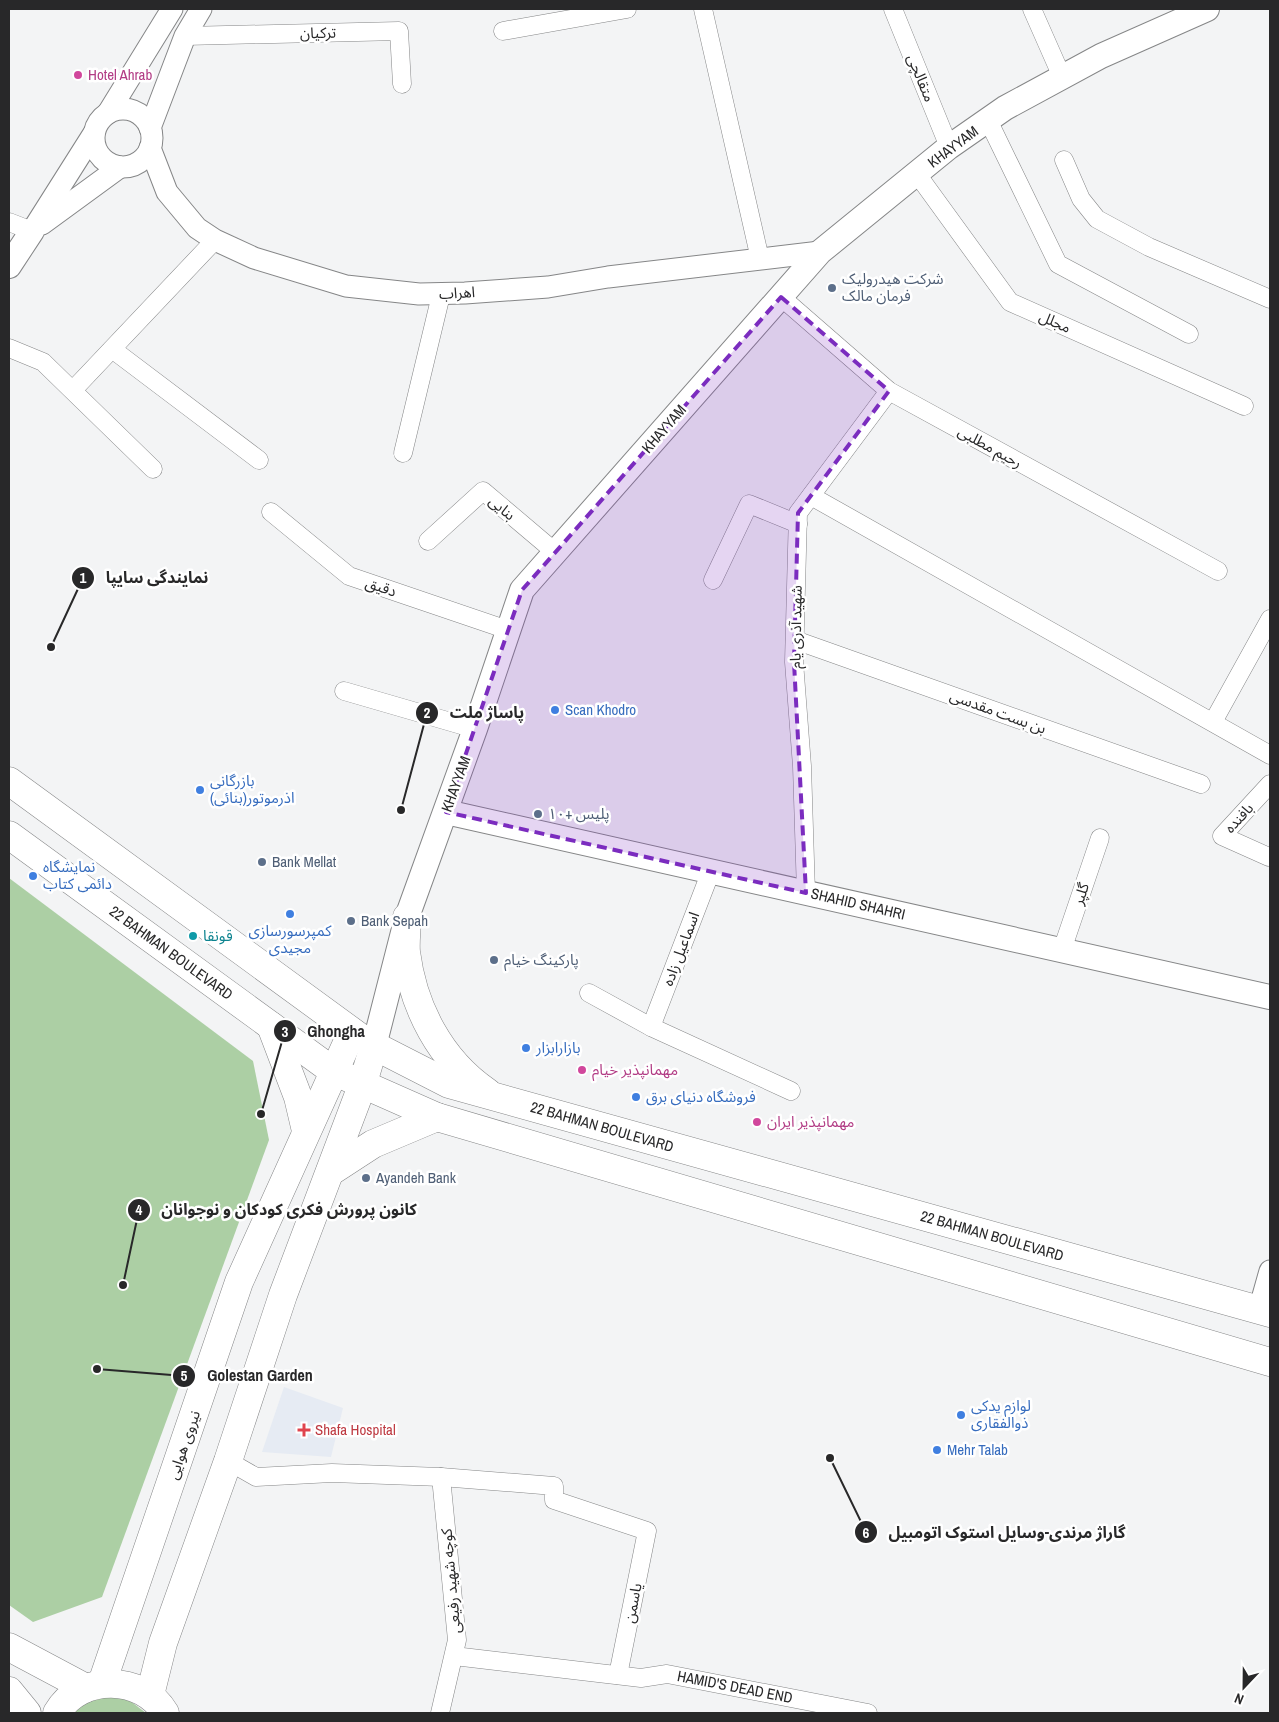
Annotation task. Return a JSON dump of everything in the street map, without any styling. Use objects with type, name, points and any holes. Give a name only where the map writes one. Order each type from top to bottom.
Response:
[{"type":"main road","name":"KHAYYAM","points":[[374,1046],[407,917],[446,812],[522,590],[820,252],[949,147],[1005,108],[1102,56],[1206,9]]},
{"type":"main road","points":[[9,266],[32,231]]},
{"type":"main road","name":"22 BAHMAN BOULEVARD","points":[[9,781],[352,1032],[374,1046],[449,1084],[1265,1312]]},
{"type":"main road","name":"SHAHID SHAHRI","points":[[446,812],[1270,997]]},
{"type":"main road","name":"22 BAHMAN BOULEVARD","points":[[9,836],[333,1072],[362,1086]]},
{"type":"main road","points":[[407,917],[406,951],[418,1006],[426,1024],[459,1068],[474,1084],[492,1096]]},
{"type":"main road","points":[[271,1026],[298,1097],[306,1131]]},
{"type":"main road","name":"نیروی هوایی","points":[[94,1686],[239,1282],[352,1032]]},
{"type":"main road","points":[[158,1704],[163,1643],[228,1461],[283,1295],[362,1086],[374,1046]]},
{"type":"main road","points":[[362,1086],[437,1117],[1270,1362]]},
{"type":"main road","points":[[330,1172],[373,1144],[437,1117]]},
{"type":"main road","points":[[9,1648],[94,1686]]},
{"type":"main road","points":[[57,1713],[72,1696],[94,1686],[119,1683],[135,1687],[158,1704]]},
{"type":"main road","points":[[9,1691],[27,1713]]},
{"type":"street","points":[[32,231],[94,133],[97,125],[108,114],[172,9]]},
{"type":"street","points":[[32,231],[120,167],[138,163],[150,138],[185,36],[201,9]]},
{"type":"street","points":[[503,31],[553,15],[628,9]]},
{"type":"street","points":[[702,9],[760,259]]},
{"type":"street","name":"متقالچی","points":[[893,9],[949,147]]},
{"type":"street","points":[[1032,9],[1062,77]]},
{"type":"street","name":"ترکیان","points":[[185,36],[399,31],[402,84]]},
{"type":"street","points":[[108,114],[116,110],[132,111],[146,120],[150,138]]},
{"type":"street","points":[[988,120],[1058,264],[1189,334]]},
{"type":"street","points":[[94,133],[97,152],[103,159],[120,167]]},
{"type":"street","name":"اهراب","points":[[150,138],[167,192],[197,228],[215,240],[254,258],[338,284],[441,295],[548,287],[608,277],[820,252]]},
{"type":"street","points":[[1064,160],[1081,200],[1097,219],[1149,247],[1270,298]]},
{"type":"street","name":"مجلل","points":[[917,174],[1010,302],[1244,406]]},
{"type":"street","points":[[9,222],[32,231]]},
{"type":"street","points":[[72,390],[215,240]]},
{"type":"street","points":[[403,454],[441,295]]},
{"type":"street","name":"رحیم مطلبی","points":[[781,297],[889,391],[1218,571]]},
{"type":"street","points":[[9,348],[43,362],[154,469]]},
{"type":"street","points":[[112,349],[259,460]]},
{"type":"street","name":"شهید آذری یام","points":[[806,893],[802,766],[794,662],[798,513],[889,391]]},
{"type":"street","name":"بنایی","points":[[428,541],[483,491],[555,552]]},
{"type":"street","points":[[811,496],[1270,755]]},
{"type":"street","points":[[713,580],[749,504],[798,524]]},
{"type":"street","name":"دقیق","points":[[271,512],[350,576],[508,630]]},
{"type":"street","points":[[1213,722],[1270,619]]},
{"type":"street","name":"بن بست مقدسی","points":[[795,640],[1201,784]]},
{"type":"street","points":[[344,691],[475,729]]},
{"type":"street","name":"بافنده","points":[[1269,857],[1222,836],[1270,784]]},
{"type":"street","name":"گلپر","points":[[1062,950],[1100,838]]},
{"type":"street","name":"اسماعیل زاده","points":[[651,1027],[711,871]]},
{"type":"street","points":[[589,993],[651,1027],[791,1091]]},
{"type":"street","points":[[1265,1312],[1270,1271]]},
{"type":"street","points":[[228,1461],[256,1477],[332,1473],[442,1477]]},
{"type":"street","name":"یاسمن","points":[[442,1477],[554,1486],[554,1500],[647,1531],[618,1675]]},
{"type":"street","name":"کوچه شهید رفیعی","points":[[440,1713],[457,1640],[442,1477]]},
{"type":"street","name":"HAMID'S DEAD END","points":[[454,1656],[641,1678],[667,1674],[868,1713]]},
{"type":"highlighted area","points":[[781,297],[889,391],[798,513],[794,662],[806,893],[446,812],[522,590]]},
{"type":"shaded area","name":"Shafa Hospital","points":[[284,1387],[343,1408],[331,1457],[262,1452]]},
{"type":"green space","points":[[9,878],[253,1061],[269,1140],[102,1597],[33,1622],[9,1605]]},
{"type":"green space","points":[[113,1696],[129,1700],[146,1713],[70,1713],[95,1697]]},
{"type":"place","name":"Hotel Ahrab","points":[[78,75]]},
{"type":"place","name":"شرکت هیدرولیک فرمان مالک","points":[[832,288]]},
{"type":"place","name":"نمایندگی سایپا","points":[[51,647]]},
{"type":"place","name":"Scan Khodro","points":[[555,710]]},
{"type":"place","name":"بازرگانی اذرموتور(بنائی)","points":[[200,790]]},
{"type":"place","name":"پاساژ ملت","points":[[401,810]]},
{"type":"place","name":"پلیس +۱۰","points":[[538,814]]},
{"type":"place","name":"Bank Mellat","points":[[262,862]]},
{"type":"place","name":"نمایشگاه دائمی کتاب","points":[[33,876]]},
{"type":"place","name":"کمپرسورسازی مجیدی","points":[[290,914]]},
{"type":"place","name":"Bank Sepah","points":[[351,921]]},
{"type":"place","name":"قونقا","points":[[193,936]]},
{"type":"place","name":"پارکینگ خیام","points":[[494,960]]},
{"type":"place","name":"بازارابزار","points":[[526,1048]]},
{"type":"place","name":"مهمانپذیر خیام","points":[[582,1070]]},
{"type":"place","name":"فروشگاه دنیای برق","points":[[636,1097]]},
{"type":"place","name":"Ghongha","points":[[261,1114]]},
{"type":"place","name":"مهمانپذیر ایران","points":[[757,1122]]},
{"type":"place","name":"Ayandeh Bank","points":[[366,1178]]},
{"type":"place","name":"کانون پرورش فکری کودکان و نوجوانان","points":[[123,1285]]},
{"type":"place","name":"Golestan Garden","points":[[97,1369]]},
{"type":"place","name":"لوازم یدکی ذوالفقاری","points":[[961,1415]]},
{"type":"place","name":"Shafa Hospital","points":[[304,1430]]},
{"type":"place","name":"Mehr Talab","points":[[937,1450]]},
{"type":"place","name":"گاراژ مرندی-وسایل استوک اتومبیل","points":[[830,1458]]}]
